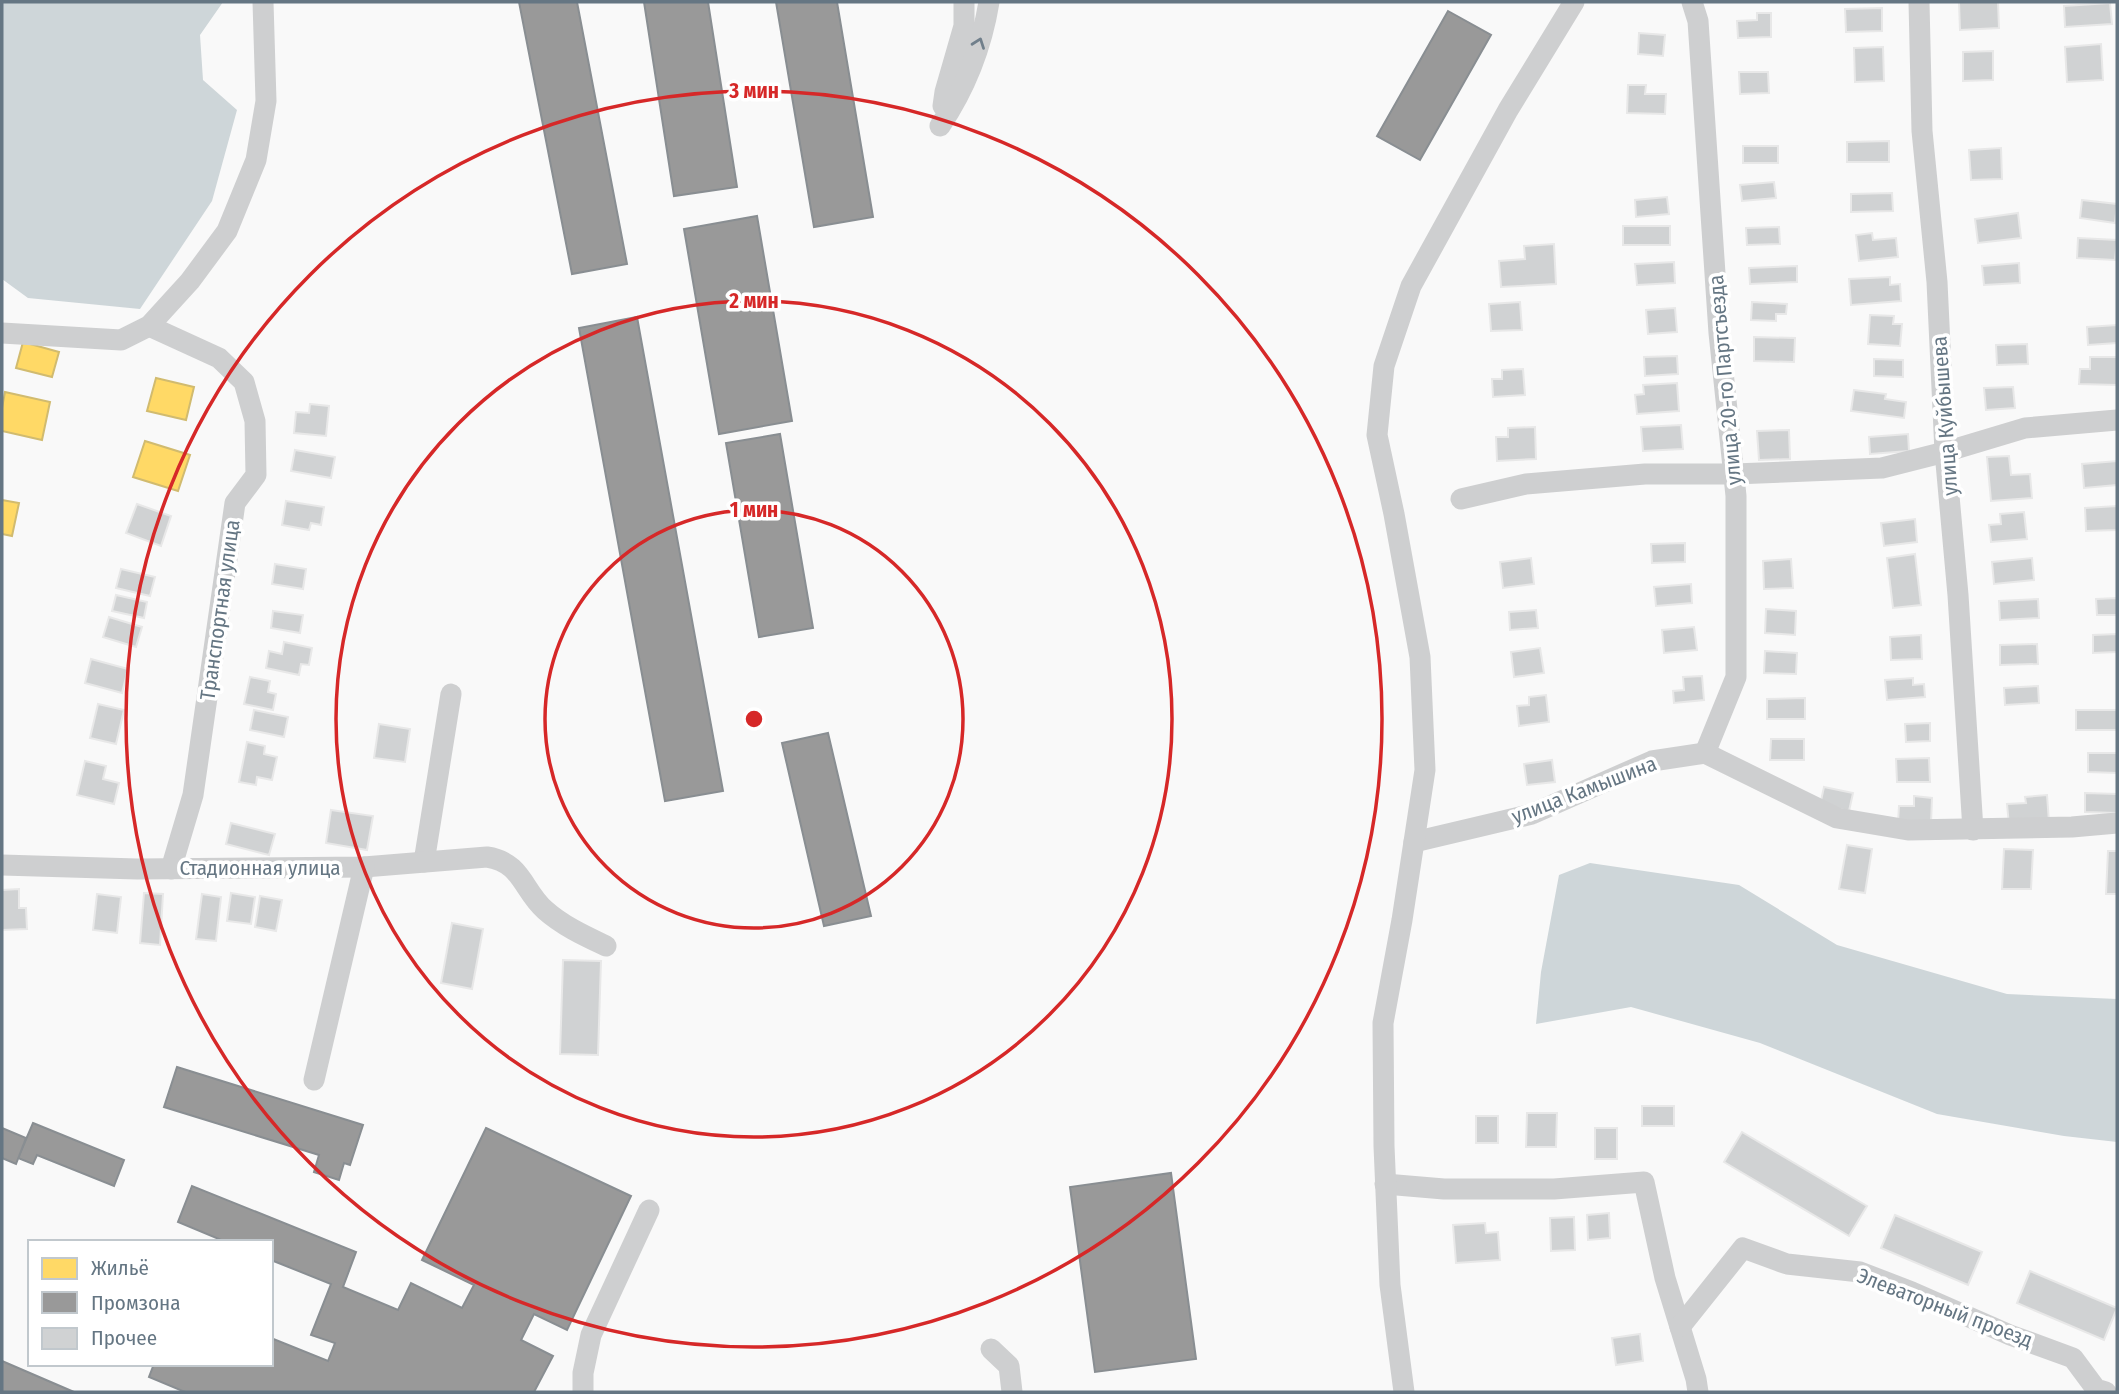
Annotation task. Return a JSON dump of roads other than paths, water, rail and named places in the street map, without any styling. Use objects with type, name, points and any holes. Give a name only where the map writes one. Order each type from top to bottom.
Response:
[{"type":"street","points":[[2,333],[121,340],[149,326],[190,281],[227,231],[256,160],[265,101],[263,2]]},
{"type":"street","points":[[964,2],[964,26],[945,92],[940,126],[949,113],[971,64],[986,24],[989,2]]},
{"type":"street","points":[[1404,1392],[1390,1285],[1385,1184],[1383,1023],[1425,770],[1420,657],[1377,435],[1384,366],[1411,286],[1508,110],[1574,2]]},
{"type":"street","name":"улица 20-го Партсъезда","points":[[1692,2],[1698,21],[1719,333],[1737,496],[1735,677],[1705,753]]},
{"type":"street","name":"улица Куйбышева","points":[[1919,2],[1922,131],[1937,282],[1945,452],[1958,596],[1973,830]]},
{"type":"street","name":"Транспортная улица","points":[[149,326],[219,358],[244,382],[255,421],[256,475],[235,503],[193,795],[171,869]]},
{"type":"street","points":[[1461,499],[1539,482],[1645,474],[1734,474],[1882,468],[2025,428],[2117,420]]},
{"type":"street","points":[[424,862],[451,694]]},
{"type":"street","points":[[1705,753],[1837,818],[1908,830],[2072,827],[2117,823]]},
{"type":"street","name":"улица Камышина","points":[[1414,842],[1532,814],[1652,761],[1705,753]]},
{"type":"street","name":"Стадионная улица","points":[[2,865],[171,869],[364,867],[487,857],[505,862],[514,869],[542,908],[571,929],[606,946]]},
{"type":"street","points":[[314,1080],[364,867]]},
{"type":"street","points":[[1385,1184],[1444,1189],[1554,1189],[1644,1182],[1665,1278],[1698,1392]]},
{"type":"street","points":[[583,1392],[583,1373],[591,1335],[649,1210]]},
{"type":"street","name":"Элеваторный проезд","points":[[1680,1327],[1743,1248],[1787,1264],[1860,1272],[1912,1292],[2010,1335],[2073,1358],[2096,1389],[2106,1392]]},
{"type":"street","points":[[991,1349],[1009,1366],[1012,1392]]}]
